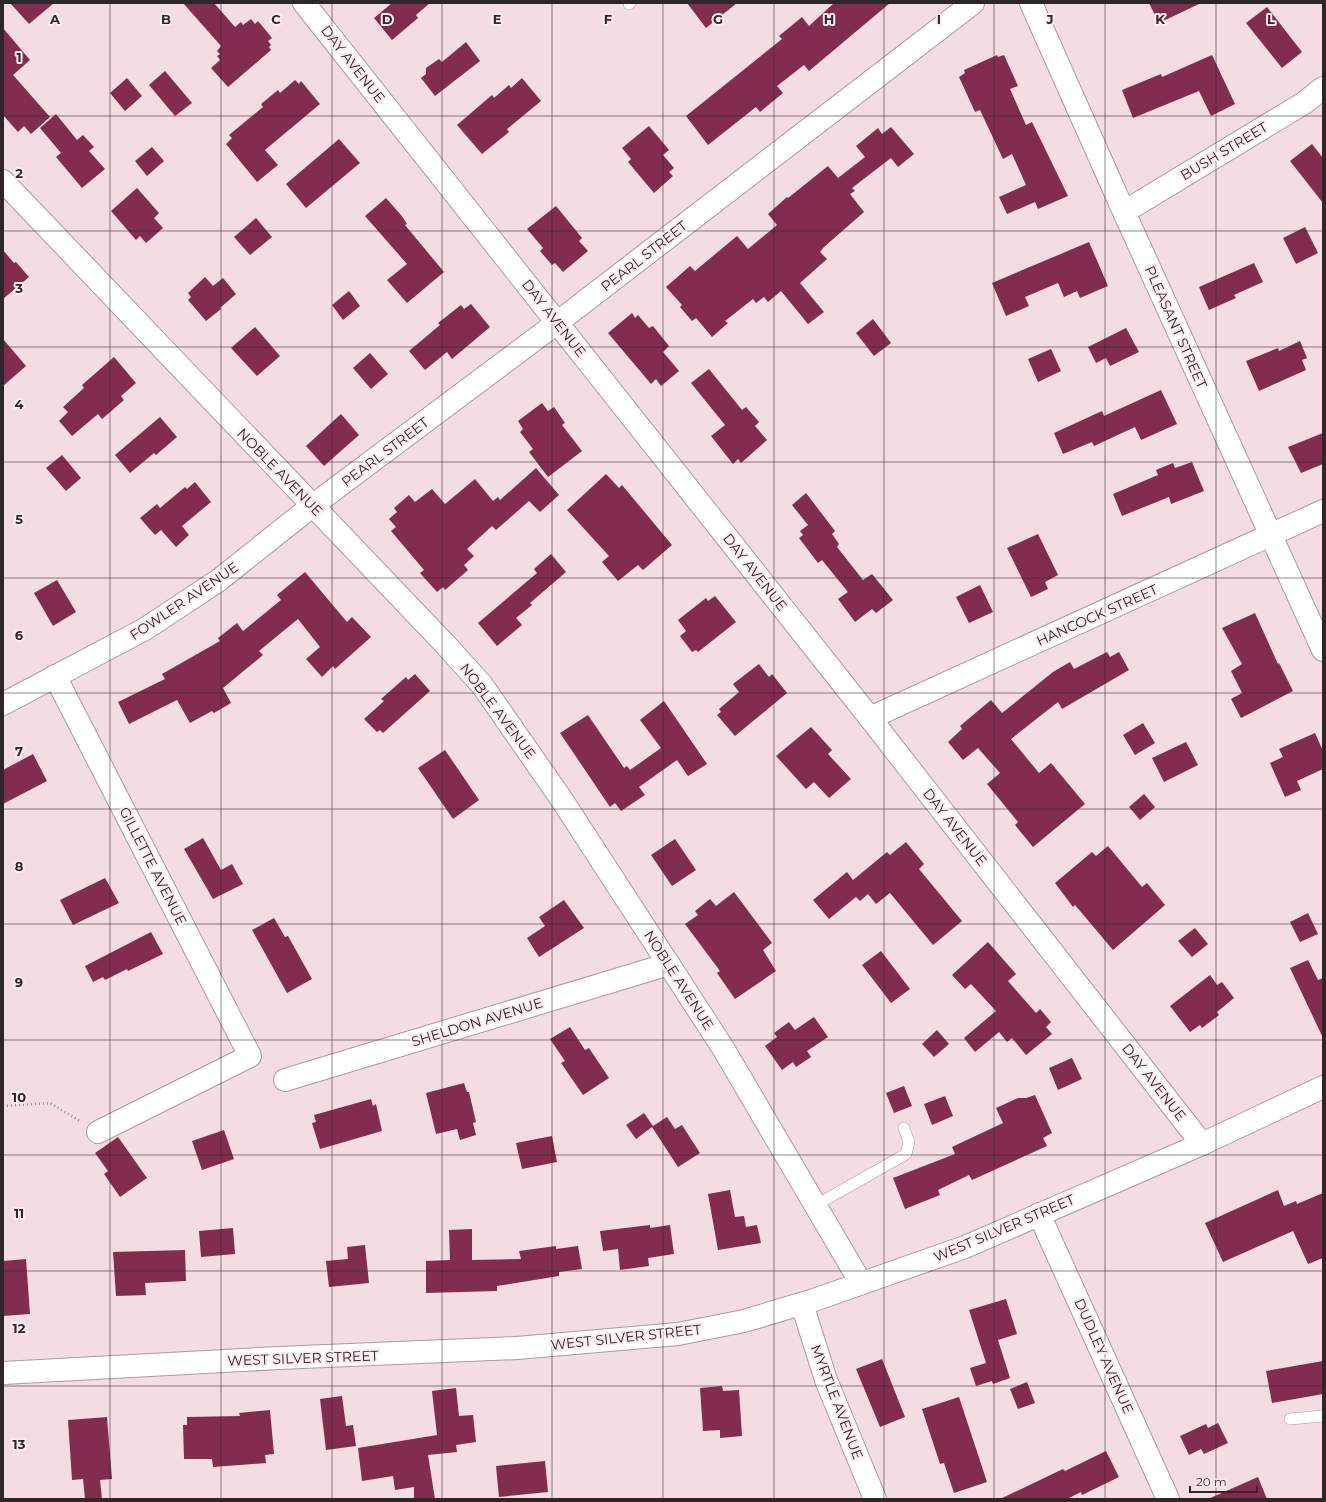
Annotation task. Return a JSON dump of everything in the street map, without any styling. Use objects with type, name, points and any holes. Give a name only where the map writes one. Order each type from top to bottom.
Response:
[{"type":"street","name":"DAY AVENUE","points":[[304,3],[870,718],[1202,1144]]},
{"type":"street","name":"PEARL STREET","points":[[312,506],[558,322],[973,3]]},
{"type":"street","name":"PLEASANT STREET","points":[[1031,3],[1270,536],[1323,650]]},
{"type":"street","name":"BUSH STREET","points":[[1124,212],[1304,103],[1323,88]]},
{"type":"street","name":"NOBLE AVENUE","points":[[6,191],[312,506],[444,643],[482,685],[562,800],[723,1048],[861,1283]]},
{"type":"street","name":"FOWLER AVENUE","points":[[3,704],[145,629],[219,580],[312,506]]},
{"type":"street","name":"HANCOCK STREET","points":[[870,718],[1323,511]]},
{"type":"street","name":"GILLETTE AVENUE","points":[[56,676],[250,1056],[98,1132]]},
{"type":"street","name":"SHELDON AVENUE","points":[[285,1080],[669,964]]},
{"type":"street","name":"WEST SILVER STREET","points":[[3,1373],[279,1358],[518,1348],[678,1334],[744,1321],[802,1304],[965,1247],[1202,1144],[1323,1087]]},
{"type":"street","name":"DUDLEY AVENUE","points":[[1039,1214],[1168,1499]]},
{"type":"street","name":"MYRTLE AVENUE","points":[[802,1304],[826,1380],[875,1499]]},
{"type":"lane","points":[[816,1205],[906,1154],[909,1142],[904,1128]]},
{"type":"lane","points":[[1290,1419],[1323,1416]]},
{"type":"path","points":[[3,1106],[50,1104],[98,1132]]},
{"type":"building","points":[[10,3],[54,3],[29,24]]},
{"type":"building","points":[[183,3],[214,3],[235,27],[241,22],[243,25],[251,19],[255,24],[258,21],[272,38],[268,41],[271,45],[269,47],[271,50],[228,87],[211,68],[220,60],[217,56],[220,54],[217,51],[221,46]]},
{"type":"building","points":[[392,3],[430,3],[416,15],[418,18],[392,40],[374,18]]},
{"type":"building","points":[[687,3],[737,3],[706,28]]},
{"type":"building","points":[[834,3],[890,3],[809,71],[804,65],[777,86],[783,93],[760,112],[756,107],[708,145],[686,116],[782,39],[779,36],[802,17],[809,26]]},
{"type":"building","points":[[1149,3],[1201,3],[1159,23]]},
{"type":"building","points":[[1267,7],[1302,52],[1282,68],[1246,23]]},
{"type":"building","points":[[3,28],[30,60],[13,75],[50,117],[31,134],[24,126],[18,132],[3,115]]},
{"type":"building","points":[[466,42],[480,61],[435,96],[421,78],[426,74],[426,68],[439,59],[442,62]]},
{"type":"building","points":[[997,55],[998,57],[1004,55],[1018,86],[1010,89],[1026,125],[1032,122],[1068,196],[1038,209],[1035,202],[1007,214],[999,197],[1026,185],[1012,154],[1003,159],[980,110],[975,112],[959,77],[965,73],[964,70]]},
{"type":"building","points":[[1212,55],[1235,104],[1211,116],[1199,91],[1133,118],[1122,90],[1161,74],[1162,77]]},
{"type":"building","points":[[165,71],[192,103],[175,116],[149,85]]},
{"type":"building","points":[[127,78],[142,96],[125,111],[110,93]]},
{"type":"building","points":[[522,78],[541,101],[507,129],[509,132],[482,154],[457,125],[492,95],[494,98],[509,85],[511,88]]},
{"type":"building","points":[[295,80],[299,84],[301,81],[320,104],[265,150],[278,165],[257,182],[226,144],[232,138],[229,135],[263,107],[261,104],[278,90],[280,93]]},
{"type":"building","points":[[56,114],[77,140],[83,135],[94,147],[89,151],[105,169],[82,188],[56,157],[61,153],[40,128]]},
{"type":"building","points":[[649,126],[669,150],[663,155],[674,168],[669,172],[673,176],[654,193],[628,162],[631,159],[622,148]]},
{"type":"building","points":[[891,127],[914,154],[898,167],[891,158],[852,188],[855,191],[850,194],[864,212],[824,247],[820,252],[827,259],[800,283],[824,312],[808,324],[781,291],[768,302],[764,297],[756,303],[753,299],[725,321],[728,323],[712,337],[696,318],[692,321],[680,307],[682,305],[666,287],[690,266],[695,271],[737,236],[748,249],[777,225],[768,214],[787,197],[788,198],[828,166],[838,178],[865,157],[856,146],[878,128],[882,134]]},
{"type":"building","points":[[339,139],[360,163],[306,208],[286,184]]},
{"type":"building","points":[[1312,144],[1323,158],[1323,203],[1290,161]]},
{"type":"building","points":[[152,147],[164,161],[147,176],[135,161]]},
{"type":"building","points":[[137,188],[159,213],[154,218],[163,228],[146,243],[140,236],[136,240],[111,211]]},
{"type":"building","points":[[386,198],[401,215],[407,224],[405,225],[444,272],[407,303],[387,280],[407,264],[365,216]]},
{"type":"building","points":[[556,206],[582,238],[579,241],[588,251],[563,272],[555,263],[552,265],[540,251],[543,248],[527,229]]},
{"type":"building","points":[[256,218],[272,237],[250,255],[234,237]]},
{"type":"building","points":[[1305,227],[1318,253],[1296,264],[1283,238]]},
{"type":"building","points":[[1089,242],[1108,286],[1080,298],[1077,291],[1064,297],[1058,283],[1025,297],[1029,306],[1006,316],[992,283]]},
{"type":"building","points":[[3,250],[29,277],[3,299]]},
{"type":"building","points":[[1254,263],[1263,282],[1234,295],[1236,298],[1209,310],[1199,287]]},
{"type":"building","points":[[205,277],[213,286],[223,278],[236,294],[206,321],[188,300],[191,297],[188,293]]},
{"type":"building","points":[[349,291],[360,306],[343,320],[332,305]]},
{"type":"building","points":[[471,304],[490,327],[452,359],[447,352],[425,370],[409,351],[440,325],[438,323],[461,305],[464,309]]},
{"type":"building","points":[[632,313],[635,318],[638,315],[649,328],[653,326],[669,346],[663,352],[679,371],[661,386],[656,379],[651,384],[608,333]]},
{"type":"building","points":[[873,319],[891,343],[874,356],[856,333]]},
{"type":"building","points":[[255,327],[280,356],[257,376],[231,348]]},
{"type":"building","points":[[1126,328],[1139,352],[1110,366],[1106,358],[1096,363],[1088,347]]},
{"type":"building","points":[[3,339],[26,366],[3,386]]},
{"type":"building","points":[[1300,341],[1307,358],[1302,360],[1306,370],[1259,391],[1246,361],[1278,348],[1279,351]]},
{"type":"building","points":[[1051,349],[1061,371],[1038,382],[1028,359]]},
{"type":"building","points":[[370,353],[388,374],[371,389],[353,368]]},
{"type":"building","points":[[114,357],[136,383],[121,396],[124,400],[102,419],[98,414],[72,436],[59,421],[68,412],[63,407],[84,388],[82,385]]},
{"type":"building","points":[[709,369],[742,410],[746,407],[759,422],[755,426],[767,440],[741,463],[738,459],[733,464],[711,436],[725,425],[691,383]]},
{"type":"building","points":[[1161,390],[1177,424],[1141,440],[1135,427],[1094,446],[1092,442],[1063,454],[1054,433],[1102,411],[1104,416]]},
{"type":"building","points":[[542,403],[548,411],[554,407],[565,423],[562,425],[582,451],[548,477],[529,452],[533,449],[520,432],[523,429],[518,421]]},
{"type":"building","points":[[341,414],[359,435],[324,466],[306,446]]},
{"type":"building","points":[[160,417],[177,437],[156,455],[154,453],[130,473],[115,455]]},
{"type":"building","points":[[1323,433],[1323,464],[1301,473],[1288,447]]},
{"type":"building","points":[[62,455],[81,478],[66,491],[46,468]]},
{"type":"building","points":[[1192,462],[1204,491],[1171,504],[1169,497],[1122,516],[1113,494],[1158,475],[1156,470],[1173,463],[1175,468]]},
{"type":"building","points":[[536,468],[559,495],[540,512],[529,501],[496,530],[492,526],[467,549],[474,556],[464,565],[468,570],[445,590],[443,587],[437,592],[420,573],[424,570],[391,531],[396,527],[389,519],[397,512],[394,508],[409,495],[415,502],[432,489],[445,504],[475,479],[493,501],[498,497],[500,500]]},
{"type":"building","points":[[606,474],[619,488],[622,485],[672,545],[643,570],[638,565],[618,581],[602,562],[609,556],[567,510]]},
{"type":"building","points":[[195,482],[211,502],[182,526],[189,535],[176,547],[161,530],[155,535],[140,518],[157,504],[160,508],[185,487],[187,489]]},
{"type":"building","points":[[806,493],[835,531],[832,534],[839,544],[837,547],[863,580],[872,574],[893,600],[876,613],[872,609],[855,622],[838,599],[848,592],[822,560],[818,563],[799,538],[803,535],[800,531],[808,525],[792,505]]},
{"type":"building","points":[[1038,534],[1058,575],[1045,582],[1048,589],[1031,597],[1007,548]]},
{"type":"building","points":[[551,554],[566,572],[530,603],[532,605],[516,618],[522,625],[497,646],[478,623],[537,573],[534,569]]},
{"type":"building","points":[[305,572],[347,622],[352,617],[371,637],[335,669],[333,666],[322,677],[306,659],[320,647],[298,619],[259,651],[263,655],[223,688],[231,703],[214,713],[212,711],[190,723],[177,700],[129,724],[118,702],[165,679],[162,674],[220,641],[218,638],[237,623],[243,631],[281,600],[277,595]]},
{"type":"building","points":[[57,580],[76,612],[53,626],[34,593]]},
{"type":"building","points":[[980,585],[993,612],[969,623],[956,597]]},
{"type":"building","points":[[715,596],[736,622],[698,652],[696,650],[692,652],[680,636],[686,631],[678,620],[706,598],[708,601]]},
{"type":"building","points":[[1255,613],[1278,664],[1279,663],[1293,691],[1241,718],[1231,699],[1242,693],[1231,671],[1242,664],[1222,628]]},
{"type":"building","points":[[1107,652],[1110,657],[1119,652],[1129,670],[1062,709],[1058,702],[1011,739],[1039,773],[1051,763],[1085,804],[1033,847],[1015,825],[1018,822],[987,784],[1000,773],[978,748],[963,760],[948,742],[962,729],[960,726],[991,700],[1002,713],[1053,672],[1070,662],[1074,669]]},
{"type":"building","points":[[759,664],[769,677],[772,674],[787,693],[735,736],[717,715],[721,712],[719,709],[739,692],[733,684]]},
{"type":"building","points":[[415,674],[430,691],[383,733],[380,730],[377,732],[364,719],[384,701],[381,699],[406,677],[408,680]]},
{"type":"building","points":[[664,701],[707,764],[688,776],[677,760],[639,787],[645,795],[621,811],[615,803],[610,807],[560,733],[588,715],[624,768],[627,766],[630,770],[661,748],[640,720]]},
{"type":"building","points":[[1143,723],[1155,743],[1135,755],[1123,735]]},
{"type":"building","points":[[811,727],[832,750],[828,754],[851,779],[829,798],[814,782],[806,789],[776,756]]},
{"type":"building","points":[[1315,733],[1323,751],[1323,769],[1297,781],[1301,790],[1285,797],[1270,763],[1283,757],[1279,749]]},
{"type":"building","points":[[1186,742],[1198,765],[1164,782],[1152,758]]},
{"type":"building","points":[[445,750],[479,800],[453,819],[418,768]]},
{"type":"building","points":[[33,754],[47,781],[3,804],[3,770]]},
{"type":"building","points":[[1144,794],[1155,807],[1140,820],[1129,807]]},
{"type":"building","points":[[203,838],[221,870],[232,864],[243,884],[213,899],[184,849]]},
{"type":"building","points":[[675,839],[696,870],[672,886],[651,855]]},
{"type":"building","points":[[906,842],[924,864],[919,869],[962,921],[933,945],[890,893],[876,904],[868,894],[860,901],[856,897],[829,919],[813,900],[847,872],[853,880],[887,852],[890,855]]},
{"type":"building","points":[[1108,846],[1142,887],[1147,883],[1165,905],[1113,950],[1075,905],[1073,907],[1055,883],[1092,852],[1096,856]]},
{"type":"building","points":[[105,878],[119,903],[73,925],[60,900]]},
{"type":"building","points":[[734,892],[772,943],[763,950],[776,971],[735,999],[717,973],[720,971],[685,924],[698,915],[695,911],[710,899],[716,906]]},
{"type":"building","points":[[564,900],[584,928],[539,957],[527,938],[545,926],[539,917]]},
{"type":"building","points":[[1308,913],[1318,934],[1300,942],[1290,922]]},
{"type":"building","points":[[274,918],[285,937],[288,936],[312,979],[287,993],[252,930]]},
{"type":"building","points":[[1195,928],[1208,944],[1192,957],[1178,941]]},
{"type":"building","points":[[151,932],[163,954],[128,971],[127,969],[105,980],[103,977],[93,982],[85,966]]},
{"type":"building","points":[[988,942],[1016,974],[1008,981],[1036,1013],[1040,1009],[1051,1022],[1046,1027],[1052,1034],[1026,1055],[1012,1038],[1007,1042],[999,1032],[975,1052],[964,1038],[996,1011],[971,984],[965,989],[952,975]]},
{"type":"building","points":[[881,951],[910,989],[891,1003],[862,965]]},
{"type":"building","points":[[1308,960],[1318,980],[1323,978],[1323,1038],[1290,968]]},
{"type":"building","points":[[1210,975],[1217,985],[1222,982],[1234,998],[1217,1012],[1219,1015],[1202,1028],[1200,1025],[1190,1032],[1170,1006]]},
{"type":"building","points":[[814,1017],[828,1037],[807,1051],[811,1057],[796,1067],[793,1062],[782,1070],[765,1046],[777,1037],[774,1033],[789,1022],[795,1030]]},
{"type":"building","points":[[570,1027],[585,1050],[589,1048],[609,1078],[583,1095],[561,1063],[565,1061],[550,1039]]},
{"type":"building","points":[[937,1030],[949,1044],[934,1057],[922,1044]]},
{"type":"building","points":[[1072,1058],[1082,1079],[1058,1090],[1049,1068]]},
{"type":"building","points":[[464,1083],[467,1092],[469,1092],[476,1122],[473,1123],[476,1135],[460,1140],[457,1129],[436,1134],[426,1093]]},
{"type":"building","points":[[904,1086],[912,1106],[894,1113],[886,1093]]},
{"type":"building","points":[[1035,1095],[1052,1133],[1043,1138],[1047,1146],[972,1180],[969,1175],[938,1190],[940,1195],[905,1209],[893,1178],[955,1154],[952,1147],[1003,1123],[996,1108],[1018,1098],[1026,1098]]},
{"type":"building","points":[[945,1096],[953,1116],[932,1125],[924,1104]]},
{"type":"building","points":[[371,1099],[373,1106],[376,1104],[382,1131],[320,1149],[312,1123],[316,1122],[314,1115]]},
{"type":"building","points":[[644,1113],[653,1126],[667,1117],[675,1129],[682,1125],[700,1153],[678,1167],[652,1127],[636,1139],[626,1125]]},
{"type":"building","points":[[224,1130],[234,1159],[202,1170],[192,1141]]},
{"type":"building","points":[[552,1136],[557,1162],[522,1169],[516,1143]]},
{"type":"building","points":[[118,1137],[147,1178],[120,1197],[104,1174],[108,1171],[95,1153]]},
{"type":"building","points":[[730,1190],[735,1217],[744,1216],[746,1227],[757,1225],[761,1243],[718,1250],[708,1194]]},
{"type":"building","points":[[1278,1190],[1284,1206],[1296,1201],[1297,1204],[1323,1193],[1323,1258],[1308,1264],[1293,1231],[1223,1262],[1205,1223]]},
{"type":"building","points":[[650,1225],[650,1228],[670,1225],[674,1254],[648,1258],[649,1266],[620,1270],[618,1249],[603,1251],[600,1231]]},
{"type":"building","points":[[233,1228],[235,1254],[201,1257],[199,1231]]},
{"type":"building","points":[[472,1229],[472,1260],[521,1259],[519,1251],[556,1246],[556,1249],[578,1246],[582,1269],[559,1272],[559,1276],[497,1286],[497,1291],[426,1293],[426,1261],[450,1260],[449,1230]]},
{"type":"building","points":[[365,1245],[369,1283],[329,1287],[326,1261],[348,1259],[347,1247]]},
{"type":"building","points":[[185,1250],[186,1281],[145,1283],[146,1295],[116,1296],[113,1252]]},
{"type":"building","points":[[26,1259],[30,1314],[3,1316],[3,1261]]},
{"type":"building","points":[[1006,1299],[1017,1334],[998,1340],[1010,1378],[993,1384],[992,1381],[976,1386],[970,1368],[986,1363],[969,1310]]},
{"type":"building","points":[[882,1359],[905,1417],[880,1427],[856,1369]]},
{"type":"building","points":[[1323,1361],[1323,1394],[1272,1403],[1266,1371]]},
{"type":"building","points":[[1027,1382],[1035,1403],[1018,1409],[1010,1389]]},
{"type":"building","points":[[722,1386],[723,1391],[739,1390],[742,1436],[720,1438],[720,1430],[703,1431],[700,1388]]},
{"type":"building","points":[[456,1388],[459,1416],[473,1415],[476,1442],[456,1445],[457,1452],[428,1455],[435,1499],[414,1499],[414,1487],[395,1490],[393,1476],[362,1481],[358,1448],[437,1435],[432,1391]]},
{"type":"building","points":[[342,1396],[346,1426],[353,1425],[356,1446],[326,1450],[320,1399]]},
{"type":"building","points":[[959,1397],[987,1482],[954,1493],[944,1463],[940,1464],[922,1409]]},
{"type":"building","points":[[270,1410],[274,1454],[265,1455],[266,1463],[213,1467],[212,1459],[184,1459],[183,1425],[187,1425],[187,1417],[240,1416],[239,1413]]},
{"type":"building","points":[[107,1417],[112,1479],[100,1480],[102,1499],[85,1499],[83,1479],[72,1480],[68,1420]]},
{"type":"building","points":[[1218,1423],[1228,1443],[1204,1454],[1201,1449],[1189,1455],[1180,1436],[1206,1424],[1208,1428]]},
{"type":"building","points":[[1106,1451],[1119,1477],[1082,1495],[1081,1492],[1067,1499],[1000,1499],[1063,1469],[1065,1471]]},
{"type":"building","points":[[545,1461],[548,1492],[499,1497],[496,1466]]},
{"type":"building","points":[[1258,1477],[1267,1499],[1208,1499]]}]
